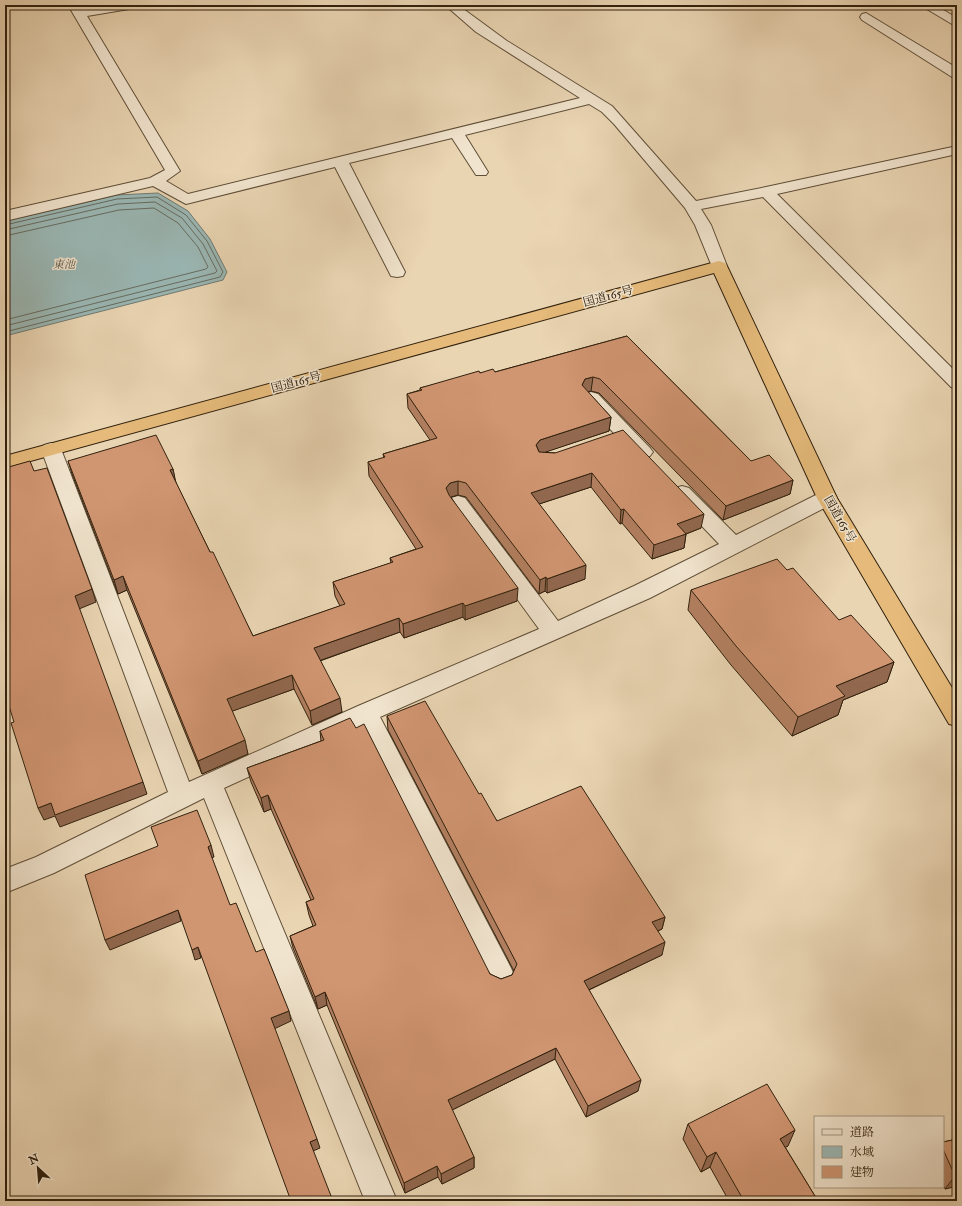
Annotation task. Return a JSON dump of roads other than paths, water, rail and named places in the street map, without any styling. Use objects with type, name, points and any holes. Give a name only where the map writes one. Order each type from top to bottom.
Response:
[{"type":"highway","name":"国道165号","points":[[5,462],[719,266],[827,498],[957,717]]},
{"type":"street","points":[[5,216],[155,181],[173,171],[77,10],[129,5]]},
{"type":"street","points":[[451,5],[486,33],[592,99],[607,109],[619,120],[692,206],[703,225],[719,266]]},
{"type":"street","points":[[926,5],[957,23]]},
{"type":"street","points":[[866,18],[957,74]]},
{"type":"street","points":[[155,181],[186,199],[592,99]]},
{"type":"street","points":[[456,132],[481,172]]},
{"type":"street","points":[[692,206],[954,153]]},
{"type":"street","points":[[340,161],[397,272]]},
{"type":"street","points":[[766,192],[957,383]]},
{"type":"street","points":[[591,398],[733,545]]},
{"type":"street","points":[[604,441],[626,434]]},
{"type":"street","points":[[51,449],[182,797]]},
{"type":"street","points":[[5,881],[44,865],[210,783],[642,592],[827,498]]},
{"type":"street","points":[[458,503],[554,632]]},
{"type":"street","points":[[366,713],[501,977]]},
{"type":"street","points":[[210,783],[381,1201]]},
{"type":"water","name":"東池","points":[[158,193],[188,211],[210,239],[227,272],[223,280],[5,336],[5,221],[117,195]]}]
